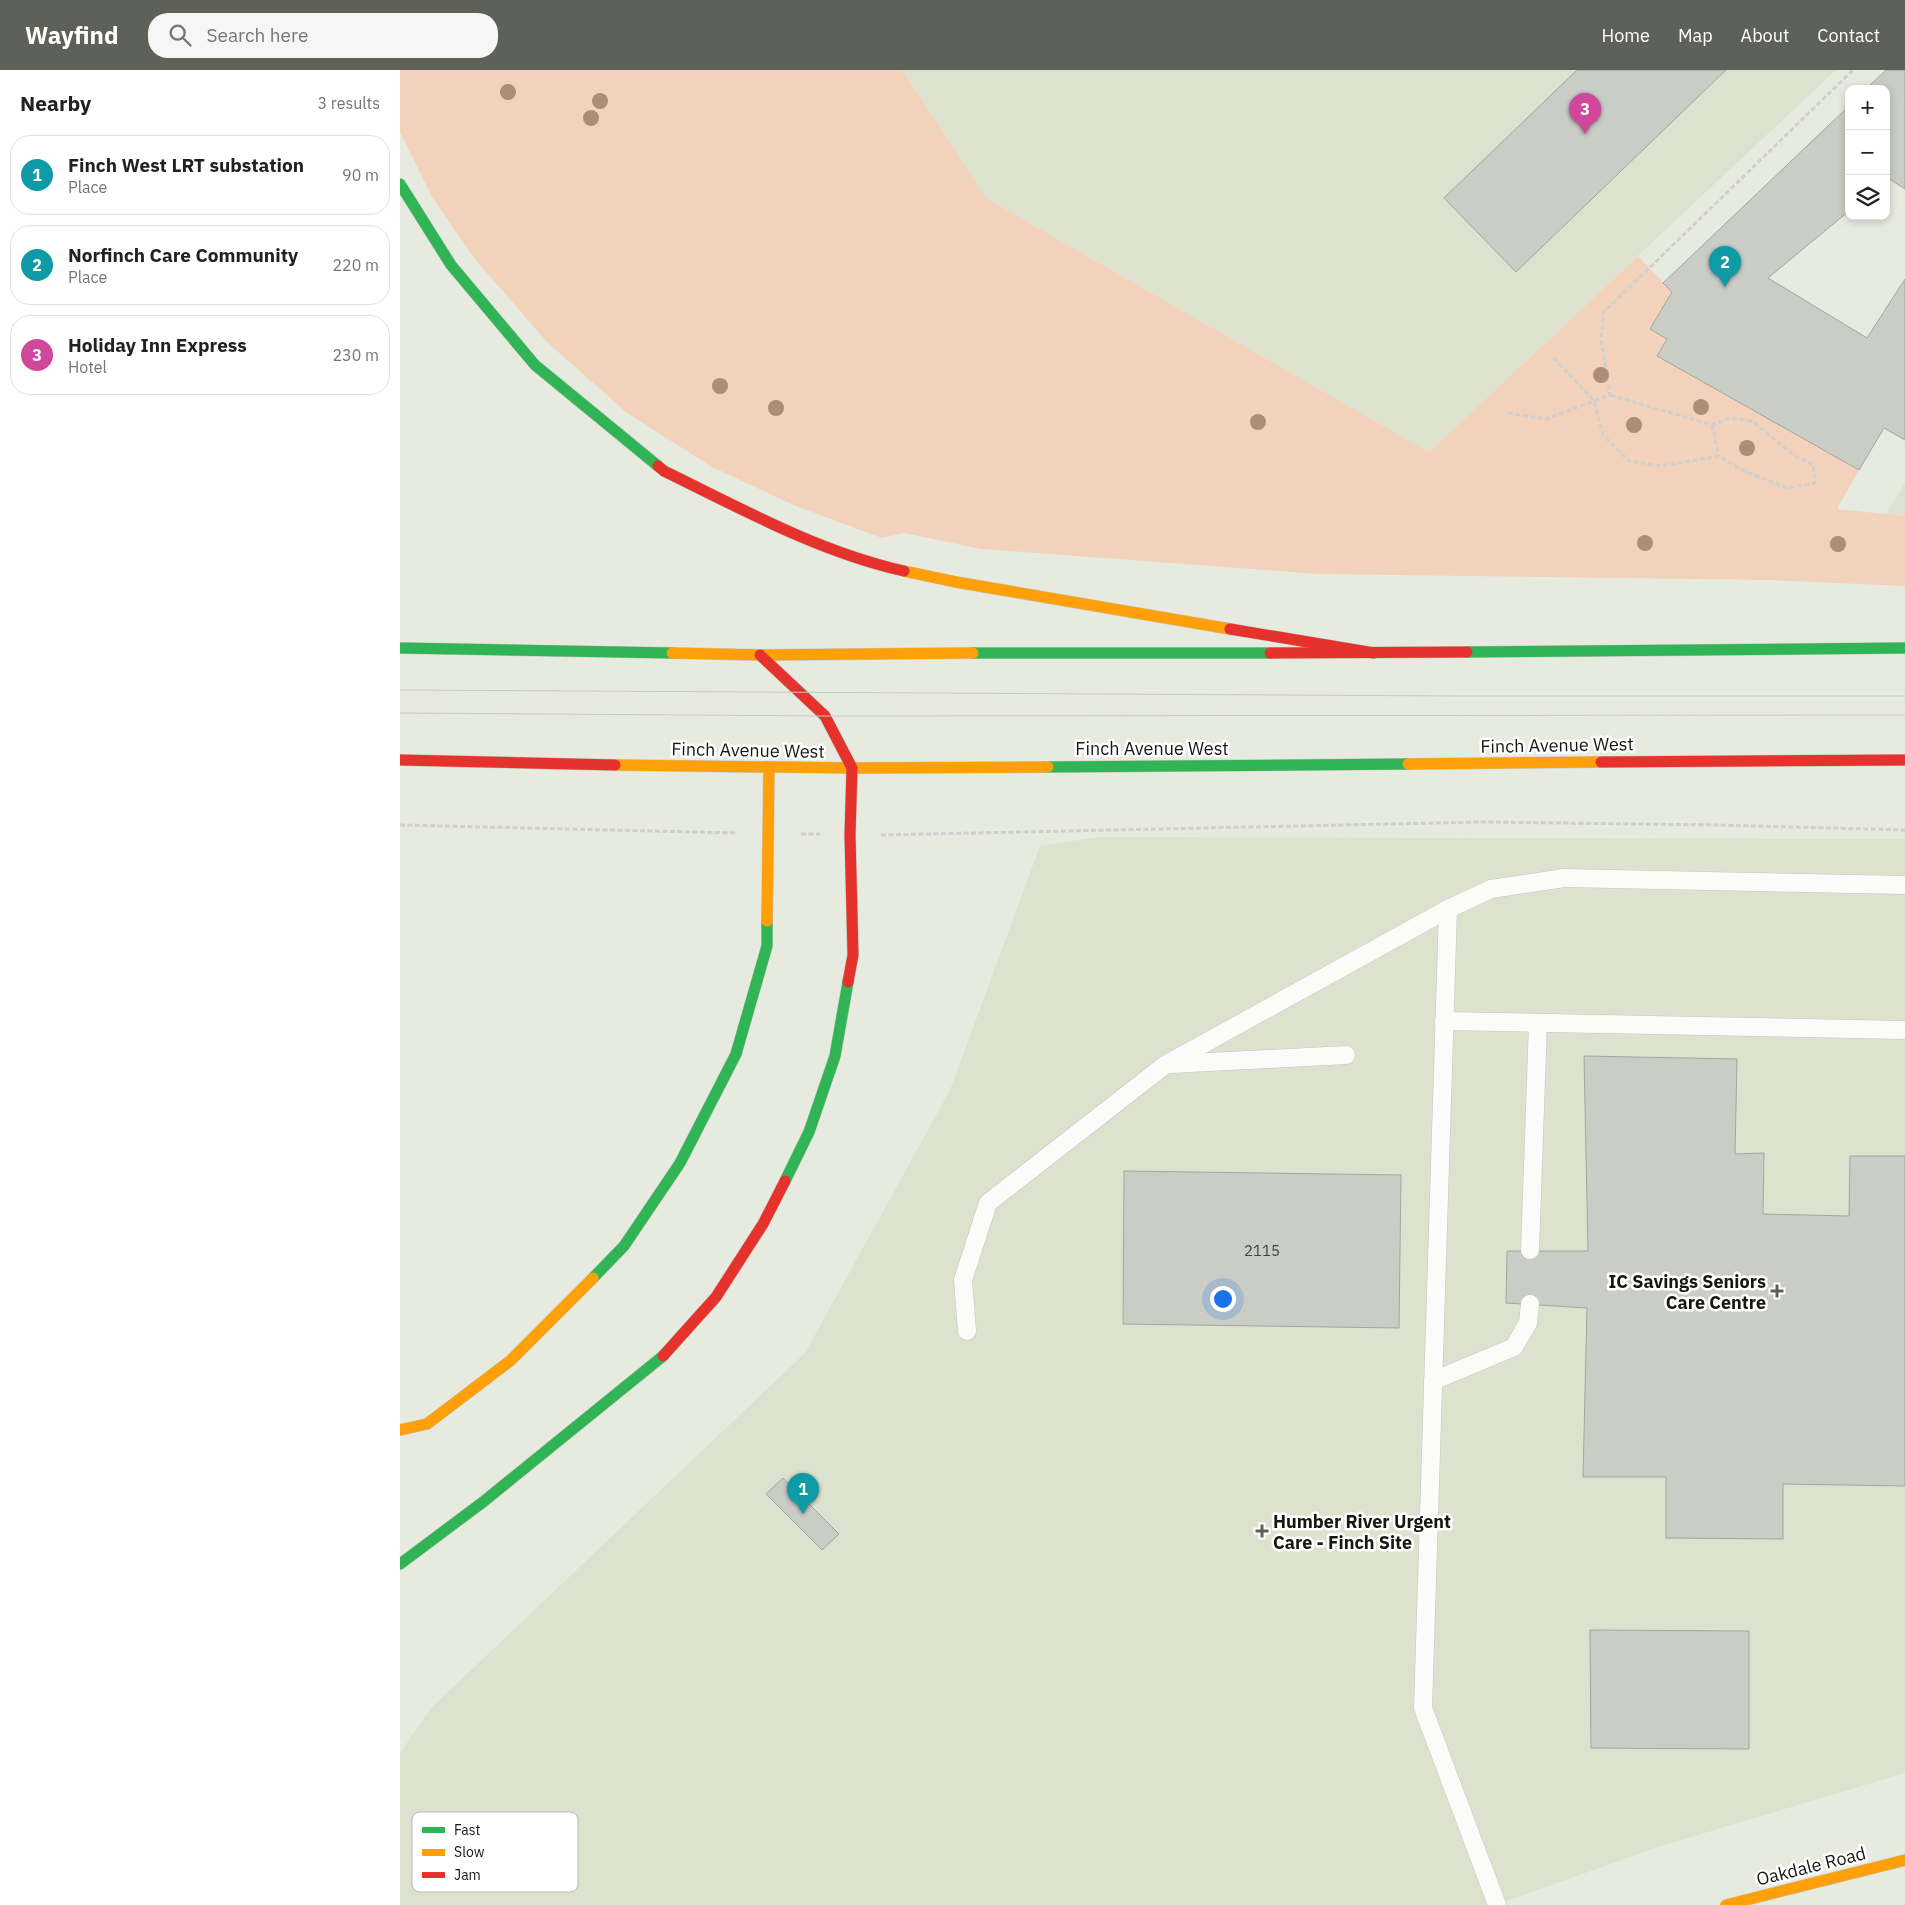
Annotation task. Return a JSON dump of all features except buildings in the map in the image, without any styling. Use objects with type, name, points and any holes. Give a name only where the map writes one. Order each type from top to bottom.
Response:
[{"type":"main road","points":[[400,184],[451,265],[535,365],[664,471],[803,539],[882,566],[956,582],[1374,653]]},
{"type":"main road","points":[[400,648],[760,655],[867,653],[1374,653],[1905,648]]},
{"type":"main road","points":[[400,1564],[482,1502],[668,1352],[716,1297],[763,1224],[810,1132],[835,1056],[853,955],[850,834],[852,768],[824,716],[760,655]]},
{"type":"main road","name":"Finch Avenue West","points":[[400,760],[852,768],[1905,760]]},
{"type":"main road","points":[[400,1430],[427,1424],[510,1360],[624,1246],[680,1163],[736,1054],[767,946],[769,768]]},
{"type":"main road","name":"Oakdale Road","points":[[1726,1905],[1905,1860]]},
{"type":"lane","points":[[967,1331],[963,1280],[988,1203],[1165,1065],[1448,909],[1491,889],[1564,878],[1905,885]]},
{"type":"lane","points":[[1448,909],[1423,1708],[1497,1905]]},
{"type":"lane","points":[[1444,1021],[1905,1030]]},
{"type":"lane","points":[[1530,1250],[1538,1023]]},
{"type":"lane","points":[[1165,1065],[1346,1055]]},
{"type":"lane","points":[[1433,1382],[1514,1347],[1528,1323],[1530,1304]]},
{"type":"path","points":[[1610,395],[1601,339],[1604,312],[1853,70]]},
{"type":"path","points":[[1508,413],[1546,419],[1594,401],[1610,395],[1712,425],[1730,418],[1752,421],[1796,458],[1813,464],[1815,483],[1787,488],[1744,471],[1718,456],[1660,466],[1629,461],[1604,435],[1594,401],[1554,358]]},
{"type":"path","points":[[1712,425],[1718,456]]},
{"type":"path","points":[[913,835],[1482,822],[1905,830]]},
{"type":"path","points":[[400,825],[726,832]]},
{"type":"shaded area","points":[[400,70],[902,70],[986,198],[1429,452],[1638,256],[1672,292],[1650,329],[1667,339],[1657,356],[1859,470],[1837,509],[1905,516],[1905,586],[1767,580],[1319,574],[981,549],[904,533],[882,538],[796,506],[712,467],[627,413],[547,342],[474,258],[432,197],[400,132]]},
{"type":"shaded area","points":[[902,70],[1836,70],[1429,452],[986,198]]},
{"type":"shaded area","points":[[1905,483],[1905,516],[1886,514]]},
{"type":"shaded area","name":"Humber River Urgent Care - Finch Site","points":[[1098,837],[1905,839],[1905,1773],[1661,1846],[1495,1905],[400,1905],[400,1753],[431,1708],[805,1353],[950,1090],[1040,846]]},
{"type":"tram line","points":[[400,690],[1458,696],[1905,696]]},
{"type":"tram line","points":[[400,713],[825,716],[1905,715]]},
{"type":"traffic: fast","points":[[400,184],[451,265],[535,365],[658,466]]},
{"type":"traffic: fast","points":[[400,648],[672,653]]},
{"type":"traffic: fast","points":[[1467,652],[1905,648]]},
{"type":"traffic: fast","points":[[973,653],[1270,653]]},
{"type":"traffic: fast","points":[[1048,767],[1408,764]]},
{"type":"traffic: fast","points":[[593,1278],[624,1246],[680,1163],[736,1054],[767,946],[767,921]]},
{"type":"traffic: fast","points":[[785,1181],[809,1132],[835,1056],[848,982]]},
{"type":"traffic: fast","points":[[400,1564],[483,1502],[663,1356]]},
{"type":"traffic: slow","points":[[904,571],[956,582],[1230,629]]},
{"type":"traffic: slow","points":[[672,653],[760,655],[973,653]]},
{"type":"traffic: slow","points":[[1408,764],[1601,762]]},
{"type":"traffic: slow","points":[[615,765],[852,768],[1048,767]]},
{"type":"traffic: slow","points":[[767,921],[769,768]]},
{"type":"traffic: slow","points":[[400,1430],[427,1424],[510,1361],[593,1278]]},
{"type":"traffic: slow","points":[[1726,1905],[1905,1860]]},
{"type":"traffic: jam","points":[[658,466],[664,471],[722,500],[811,541],[872,563],[904,571]]},
{"type":"traffic: jam","points":[[1230,629],[1374,653]]},
{"type":"traffic: jam","points":[[1270,653],[1467,652]]},
{"type":"traffic: jam","points":[[760,655],[825,716],[852,768],[850,835],[853,955],[848,982]]},
{"type":"traffic: jam","points":[[400,760],[615,765]]},
{"type":"traffic: jam","points":[[1601,762],[1905,760]]},
{"type":"traffic: jam","points":[[663,1356],[716,1297],[763,1224],[785,1181]]},
{"type":"place","name":"Holiday Inn Express","points":[[1585,134]]},
{"type":"place","name":"Norfinch Care Community","points":[[1725,287]]},
{"type":"place","name":"IC Savings Seniors Care Centre","points":[[1777,1291]]},
{"type":"place","name":"Finch West LRT substation","points":[[803,1514]]},
{"type":"place","name":"Humber River Urgent Care - Finch Site","points":[[1262,1531]]}]
